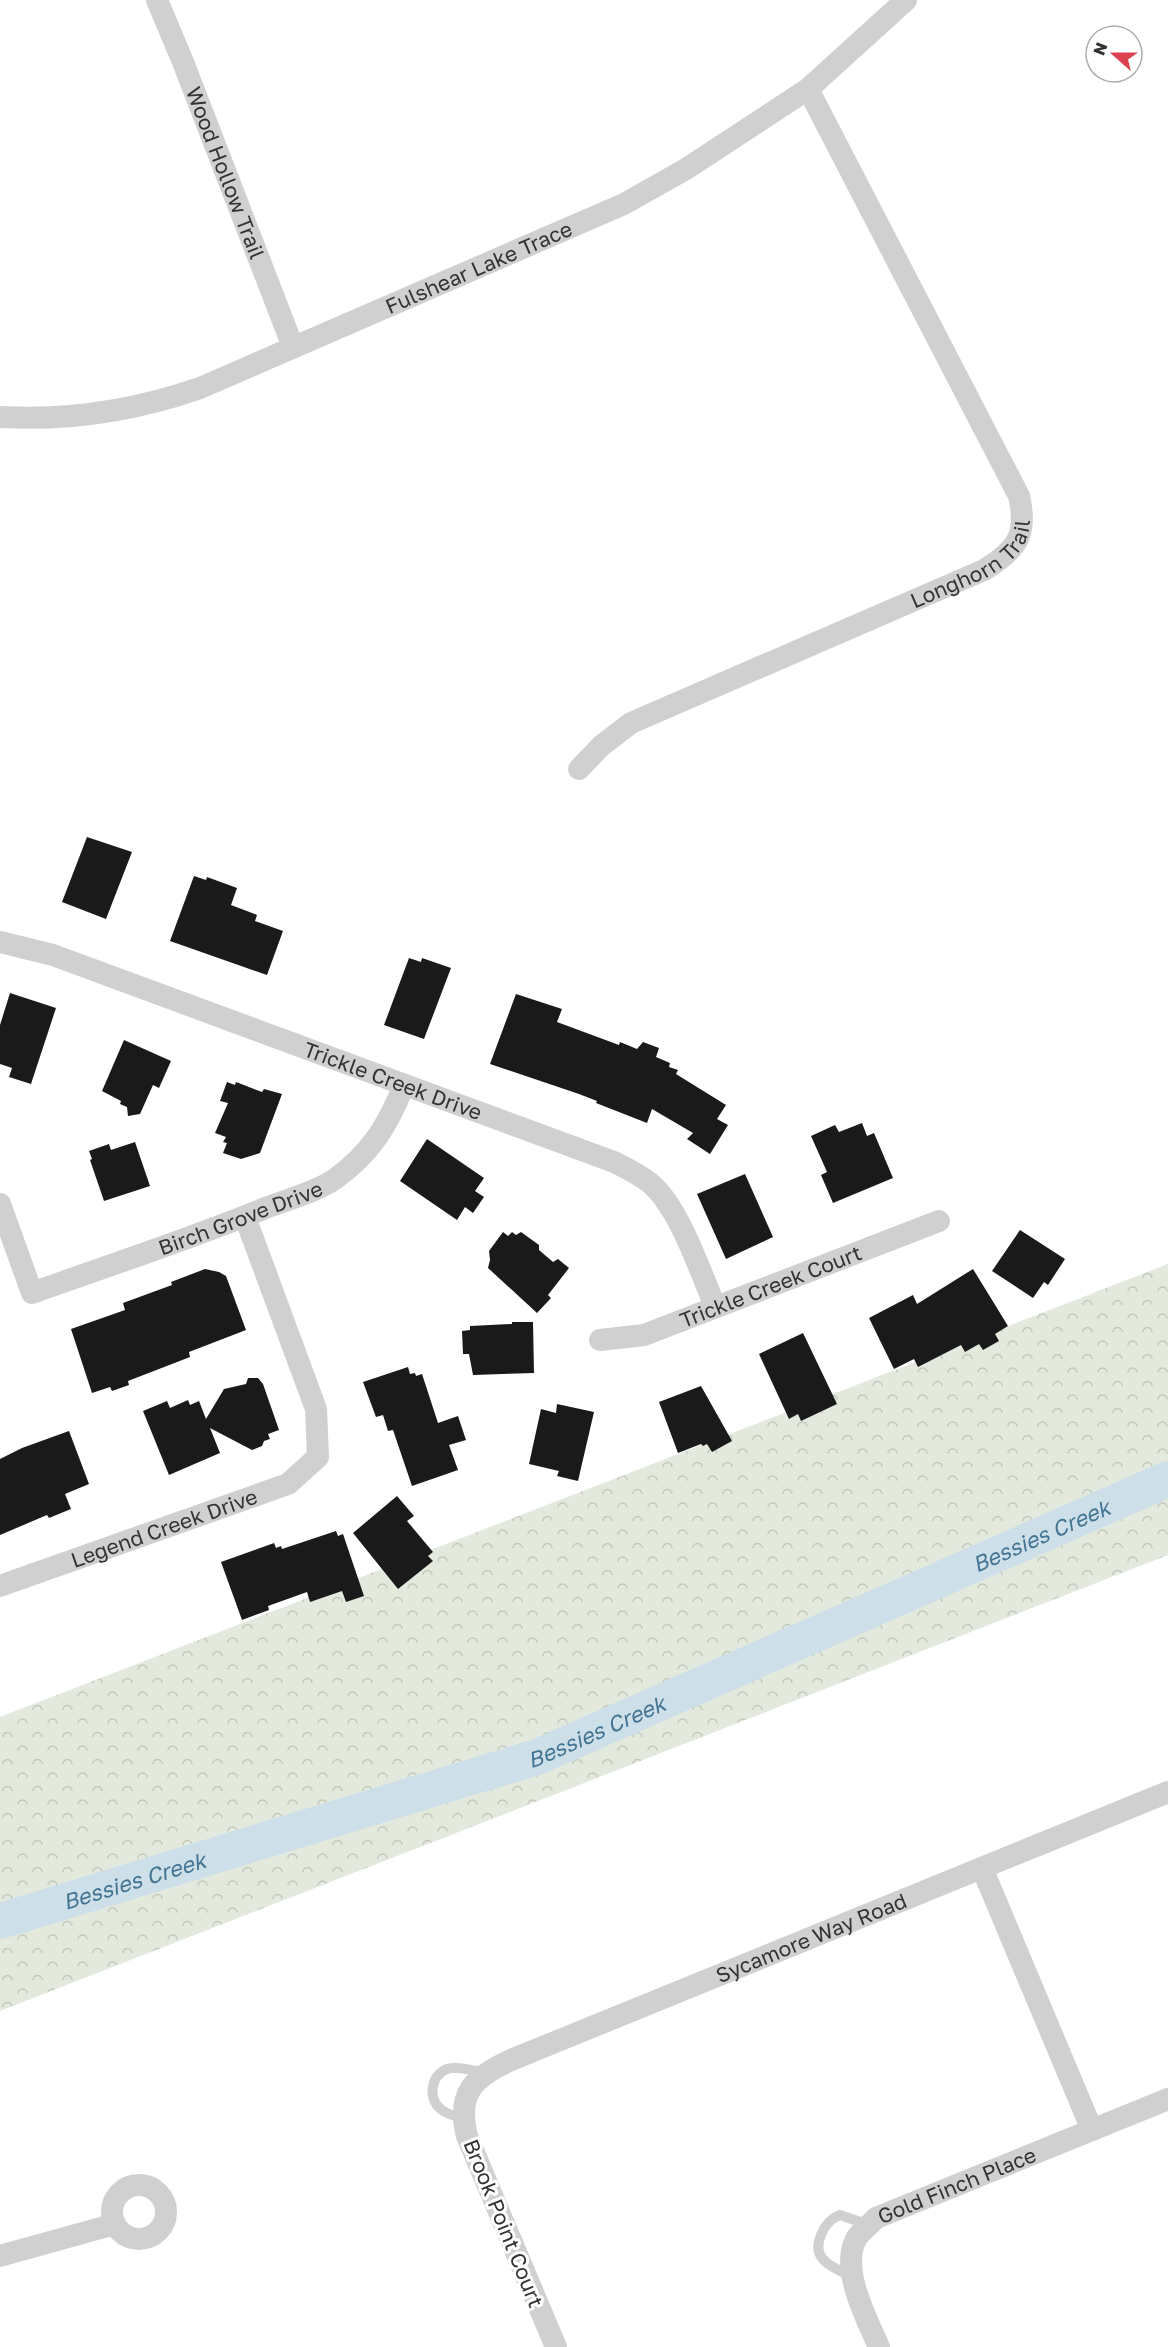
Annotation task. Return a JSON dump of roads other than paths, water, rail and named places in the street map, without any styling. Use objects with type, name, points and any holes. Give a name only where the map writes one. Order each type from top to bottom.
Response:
[{"type":"street","name":"Wood Hollow Trail","points":[[157,0],[293,347]]},
{"type":"street","name":"Fulshear Lake Trace","points":[[0,417],[40,419],[87,416],[140,407],[200,388],[624,204],[686,169],[808,89],[906,0]]},
{"type":"street","name":"Longhorn Trail","points":[[579,769],[601,746],[631,723],[984,570],[1005,557],[1019,538],[1024,517],[1019,496],[808,89]]},
{"type":"street","name":"Trickle Creek Drive","points":[[0,942],[53,955],[614,1162],[634,1172],[651,1183],[665,1198],[677,1219],[715,1306]]},
{"type":"street","name":"Birch Grove Drive","points":[[0,1204],[32,1293],[245,1217],[333,1181],[357,1162],[378,1139],[393,1113],[404,1085]]},
{"type":"street","name":"Legend Creek Drive","points":[[0,1586],[288,1484],[318,1457],[316,1409],[245,1217]]},
{"type":"street","name":"Trickle Creek Court","points":[[600,1340],[644,1335],[939,1221]]},
{"type":"street","name":"Sycamore Way Road","points":[[466,2096],[476,2080],[511,2060],[1168,1792]]},
{"type":"street","points":[[982,1868],[1092,2130]]},
{"type":"street","name":"Brook Point Court","points":[[466,2096],[464,2119],[467,2136],[556,2347]]},
{"type":"street","name":"Gold Finch Place","points":[[879,2347],[857,2295],[850,2264],[856,2239],[876,2218],[1168,2099]]},
{"type":"street","points":[[0,2256],[115,2224]]},
{"type":"lane","points":[[464,2119],[438,2106],[433,2096],[435,2079],[451,2067],[486,2073]]},
{"type":"lane","points":[[853,2277],[827,2264],[820,2257],[817,2247],[819,2238],[824,2227],[832,2218],[840,2215],[870,2225]]},
{"type":"waterway","name":"Bessies Creek","points":[[0,1921],[537,1757],[1168,1479]]}]
